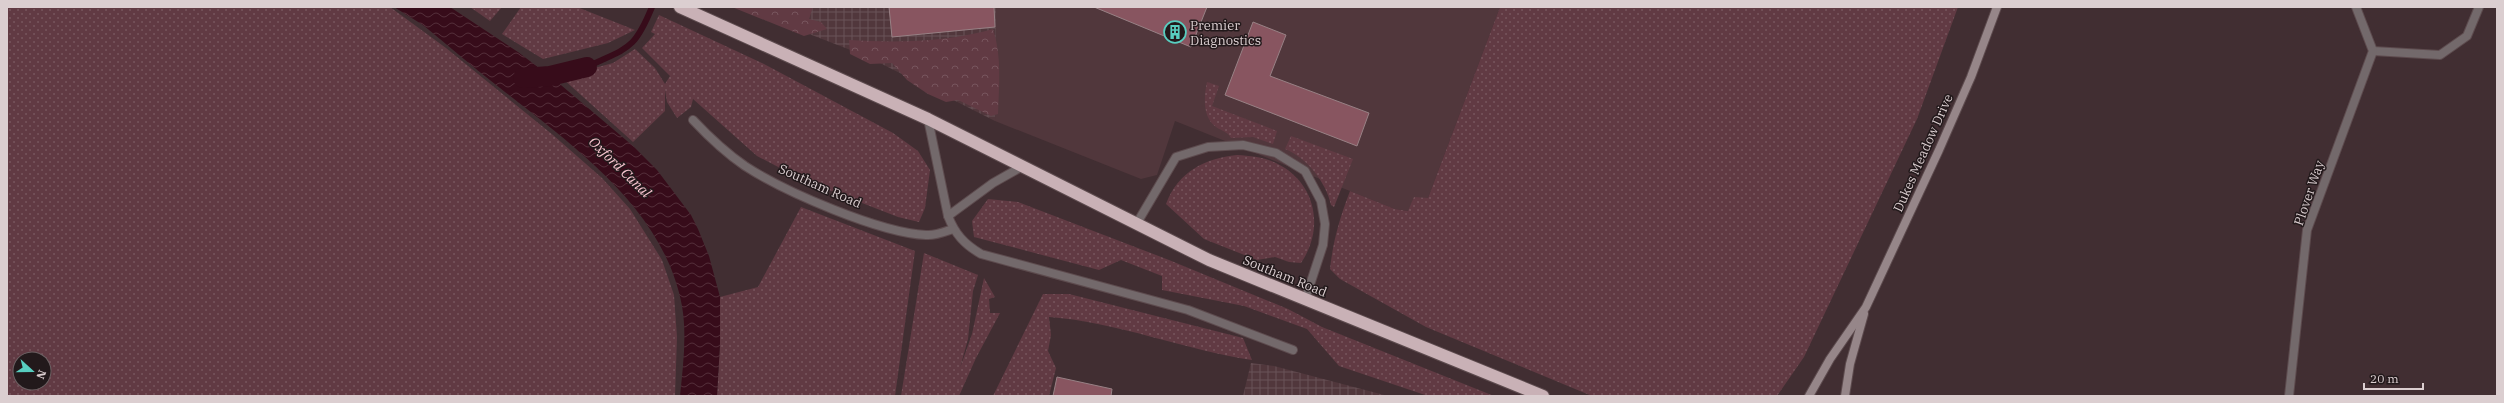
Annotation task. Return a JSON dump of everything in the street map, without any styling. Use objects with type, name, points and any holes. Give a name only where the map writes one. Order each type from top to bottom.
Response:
[{"type":"highway","name":"Southam Road","points":[[680,7],[928,119],[1209,260],[1543,396]]},
{"type":"street","name":"Dukes Meadow Drive","points":[[1845,396],[1850,364],[1866,307],[1939,150],[1970,77],[1997,7]]},
{"type":"street","points":[[2356,7],[2373,51],[2440,56],[2466,36],[2479,7]]},
{"type":"street","name":"Plover Way","points":[[2289,396],[2308,230],[2373,51]]},
{"type":"street","points":[[928,119],[948,216],[953,229],[961,240],[981,254],[1188,310],[1293,350]]},
{"type":"street","name":"Southam Road","points":[[693,120],[724,150],[746,166],[830,208],[903,232],[927,235],[953,229]]},
{"type":"street","points":[[1137,223],[1176,157],[1208,147],[1243,144],[1276,153],[1305,171],[1321,201],[1325,224],[1323,245],[1305,300]]},
{"type":"street","points":[[948,216],[993,182],[1023,166]]},
{"type":"street","name":"Dukes Meadow Drive","points":[[1808,396],[1830,359],[1866,307]]},
{"type":"shaded area","points":[[739,7],[996,7],[995,121],[866,56]]},
{"type":"shaded area","points":[[996,7],[1500,7],[1428,198],[1408,211],[1395,209],[1175,121],[1157,175],[1141,179],[995,121]]},
{"type":"shaded area","points":[[1251,363],[1274,366],[1388,396],[1243,396]]},
{"type":"green space","points":[[7,7],[390,7],[446,48],[553,135],[602,178],[630,209],[662,260],[674,295],[677,337],[675,396],[7,396]]},
{"type":"green space","points":[[470,7],[502,7],[490,21]]},
{"type":"green space","points":[[521,7],[577,7],[635,30],[608,43],[543,59],[502,34]]},
{"type":"green space","points":[[732,7],[813,7],[809,19],[821,22],[827,29],[804,36]]},
{"type":"green space","points":[[1500,7],[1958,7],[1917,119],[1804,357],[1777,396],[1592,396],[1426,327],[1340,279],[1330,269],[1337,229],[1350,191],[1395,209],[1408,211],[1414,197],[1428,198]]},
{"type":"green space","points":[[659,15],[764,64],[893,133],[918,151],[930,170],[925,208],[919,222],[898,217],[803,180],[757,156],[693,99],[691,107],[677,118],[667,102],[665,90],[665,111],[633,142],[561,77],[613,63],[635,49],[655,68],[665,84],[670,76],[642,48],[655,34],[651,32]]},
{"type":"green space","points":[[993,29],[998,50],[999,82],[998,114],[991,116],[958,100],[946,102],[928,94],[907,80],[892,63],[870,64],[850,54],[849,40],[903,41],[940,39],[958,37]]},
{"type":"green space","points":[[1207,82],[1219,86],[1212,106],[1277,131],[1273,144],[1253,137],[1231,138],[1227,133],[1211,123],[1205,106]]},
{"type":"green space","points":[[1291,136],[1353,159],[1334,207],[1331,205],[1325,188],[1314,172],[1301,158],[1285,149]]},
{"type":"green space","points":[[1237,155],[1262,158],[1276,163],[1290,171],[1308,194],[1314,221],[1313,235],[1301,263],[1289,262],[1275,257],[1257,260],[1204,239],[1166,204],[1171,193],[1185,175],[1204,163],[1214,159]]},
{"type":"green space","points":[[988,199],[1018,202],[1169,260],[1288,309],[1322,327],[1494,396],[1428,396],[1339,366],[1307,329],[1244,306],[1162,290],[1162,276],[1121,260],[1099,270],[974,237],[972,221]]},
{"type":"green space","points":[[801,207],[915,251],[895,396],[717,396],[720,344],[720,297],[758,287]]},
{"type":"green space","points":[[924,253],[978,275],[973,291],[968,339],[960,368],[972,334],[984,278],[995,297],[989,299],[990,313],[1000,313],[976,358],[959,396],[901,396]]},
{"type":"green space","points":[[1043,294],[1069,294],[1243,338],[1252,360],[1201,350],[1100,324],[1049,317],[1051,335],[1048,351],[1056,368],[1049,396],[993,396]]},
{"type":"water","name":"Oxford Canal","points":[[394,7],[450,7],[518,52],[555,80],[633,146],[657,170],[691,215],[698,229],[709,256],[720,297],[720,344],[717,396],[680,396],[684,340],[682,306],[672,271],[656,239],[635,209],[611,182],[556,132],[423,25]]},
{"type":"building","points":[[889,7],[994,7],[995,27],[892,37]]},
{"type":"building","name":"Premier Diagnostics","points":[[1094,7],[1207,7],[1191,47]]},
{"type":"building","points":[[1253,22],[1286,35],[1270,76],[1369,113],[1357,146],[1225,95]]},
{"type":"building","points":[[1057,377],[1112,389],[1111,396],[1053,396]]},
{"type":"waterway","points":[[587,67],[621,51],[628,46],[640,32],[652,7]]},
{"type":"waterway","points":[[523,78],[550,76],[587,67]]},
{"type":"place","name":"Premier Diagnostics","points":[[1175,32]]}]
